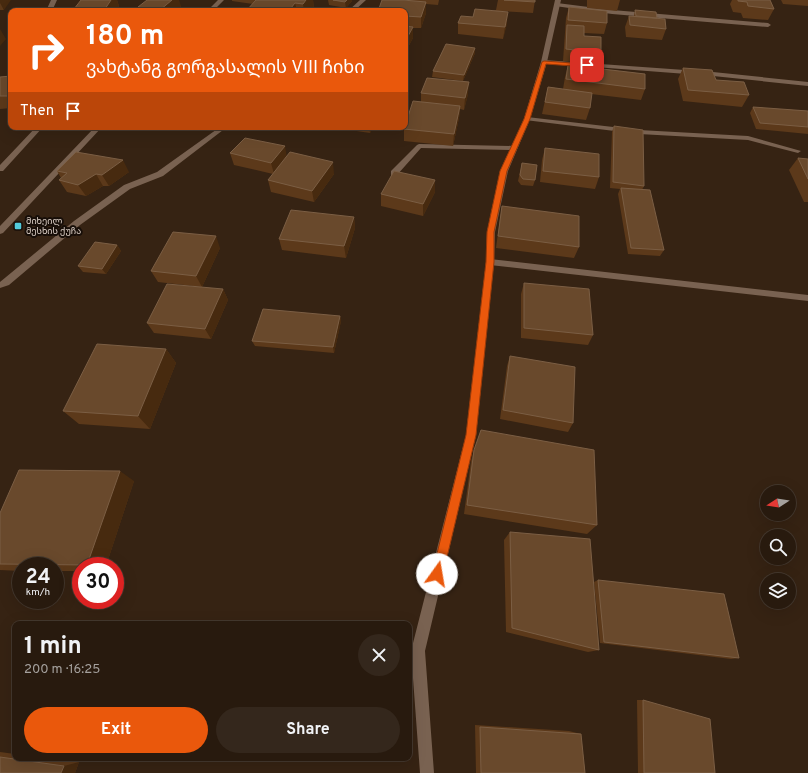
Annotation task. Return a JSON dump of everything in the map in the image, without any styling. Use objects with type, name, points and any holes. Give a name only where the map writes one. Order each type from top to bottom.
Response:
[{"type":"street","points":[[213,8],[221,0]]},
{"type":"street","points":[[354,8],[363,0]]},
{"type":"street","points":[[427,773],[418,651],[471,435],[490,262],[492,224],[504,171],[527,119],[544,62],[557,2],[612,12],[768,25]]},
{"type":"street","points":[[544,62],[713,74],[808,84]]},
{"type":"street","points":[[527,119],[639,132],[748,138],[798,151]]},
{"type":"street","points":[[0,169],[3,162],[37,130]]},
{"type":"street","points":[[0,231],[96,130]]},
{"type":"street","points":[[0,285],[6,283],[77,222],[127,187],[160,174],[220,130]]},
{"type":"street","points":[[394,173],[419,146],[514,148]]},
{"type":"street","points":[[490,262],[808,298]]},
{"type":"building","points":[[81,0],[111,0],[106,8],[75,8]]},
{"type":"building","points":[[147,0],[172,0],[162,8],[138,7]]},
{"type":"building","points":[[256,0],[306,0],[303,4],[295,3],[291,8],[249,8]]},
{"type":"building","points":[[333,0],[347,0],[345,2]]},
{"type":"building","points":[[382,0],[426,2],[421,17],[408,16],[408,8],[379,8]]},
{"type":"building","points":[[504,0],[535,0],[535,2]]},
{"type":"building","points":[[738,0],[770,0],[774,9],[748,6],[747,2]]},
{"type":"building","points":[[569,7],[607,11],[607,23],[568,20]]},
{"type":"building","points":[[475,9],[508,12],[505,27],[458,23],[461,16],[473,17]]},
{"type":"building","points":[[635,10],[656,12],[657,18],[636,16]]},
{"type":"building","points":[[629,16],[665,19],[666,29],[630,25]]},
{"type":"building","points":[[567,25],[584,26],[584,36],[601,37],[601,53],[566,49]]},
{"type":"building","points":[[408,26],[413,27],[408,36]]},
{"type":"building","points":[[446,44],[475,48],[464,75],[433,71]]},
{"type":"building","points":[[568,65],[645,74],[645,89],[566,79]]},
{"type":"building","points":[[683,68],[712,70],[716,80],[744,82],[749,95],[688,90]]},
{"type":"building","points":[[8,76],[8,96],[0,96],[0,77]]},
{"type":"building","points":[[427,78],[469,82],[465,98],[421,93]]},
{"type":"building","points":[[548,87],[592,93],[590,108],[545,102]]},
{"type":"building","points":[[413,101],[460,106],[454,134],[408,129],[408,117]]},
{"type":"building","points":[[753,107],[808,111],[808,127],[760,123]]},
{"type":"building","points":[[614,126],[643,130],[644,186],[613,182]]},
{"type":"building","points":[[245,138],[285,146],[271,163],[230,153]]},
{"type":"building","points":[[545,148],[599,154],[599,177],[543,171]]},
{"type":"building","points":[[76,152],[123,160],[102,175],[96,174],[78,185],[59,180],[67,173],[57,171]]},
{"type":"building","points":[[290,152],[333,162],[312,191],[268,180]]},
{"type":"building","points":[[798,158],[808,159],[808,179]]},
{"type":"building","points":[[522,163],[537,165],[535,180],[523,179],[520,175]]},
{"type":"building","points":[[394,171],[435,180],[423,204],[381,194]]},
{"type":"building","points":[[621,188],[650,190],[664,250],[631,248]]},
{"type":"building","points":[[502,206],[579,216],[579,247],[498,236]]},
{"type":"building","points":[[291,210],[354,217],[344,246],[279,239]]},
{"type":"building","points":[[173,232],[216,236],[196,276],[151,271]]},
{"type":"building","points":[[95,242],[117,245],[102,269],[78,266]]},
{"type":"building","points":[[524,283],[589,289],[593,335],[524,328]]},
{"type":"building","points":[[167,284],[223,289],[205,329],[147,323]]},
{"type":"building","points":[[263,309],[340,316],[333,347],[252,341]]},
{"type":"building","points":[[97,344],[166,349],[138,416],[63,411]]},
{"type":"building","points":[[510,356],[575,367],[573,423],[503,410]]},
{"type":"building","points":[[481,430],[594,450],[597,525],[467,505],[474,450]]},
{"type":"building","points":[[19,470],[120,471],[90,557],[72,557],[72,565],[64,565],[64,557],[12,557],[12,564],[0,564],[0,513]]},
{"type":"building","points":[[510,532],[590,539],[599,650],[512,628]]},
{"type":"building","points":[[598,580],[724,594],[739,658],[604,642]]},
{"type":"building","points":[[643,700],[710,719],[715,773],[644,773]]},
{"type":"building","points":[[480,727],[581,734],[585,773],[481,773]]},
{"type":"building","points":[[0,757],[12,759],[12,761],[28,761],[64,766],[61,773],[0,773]]},
{"type":"place","name":"მიხეილ მესხის ქუჩა","points":[[18,226]]},
{"type":"route","points":[[437,574],[471,435],[490,262],[491,232],[504,171],[527,119],[544,62],[587,65]]}]
